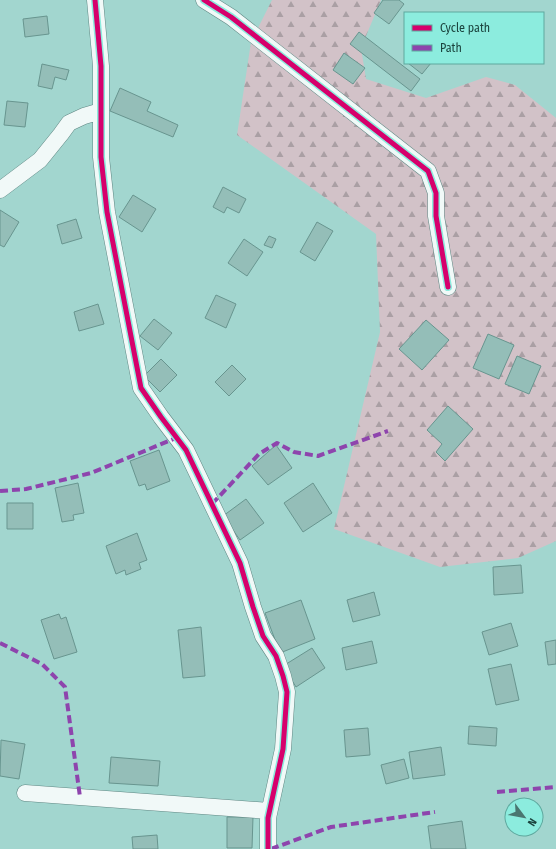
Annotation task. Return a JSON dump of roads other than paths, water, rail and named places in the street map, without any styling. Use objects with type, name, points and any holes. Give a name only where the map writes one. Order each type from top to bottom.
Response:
[{"type":"street","points":[[95,0],[101,66],[101,157],[107,212],[141,388],[186,450],[240,563],[263,636],[276,656],[284,676],[287,692],[282,749],[268,818],[268,849]]},
{"type":"street","points":[[204,0],[237,22],[428,171],[436,193],[436,216],[448,287]]},
{"type":"street","points":[[0,190],[40,160],[62,134],[68,123],[101,111]]},
{"type":"street","points":[[25,793],[269,811]]}]
